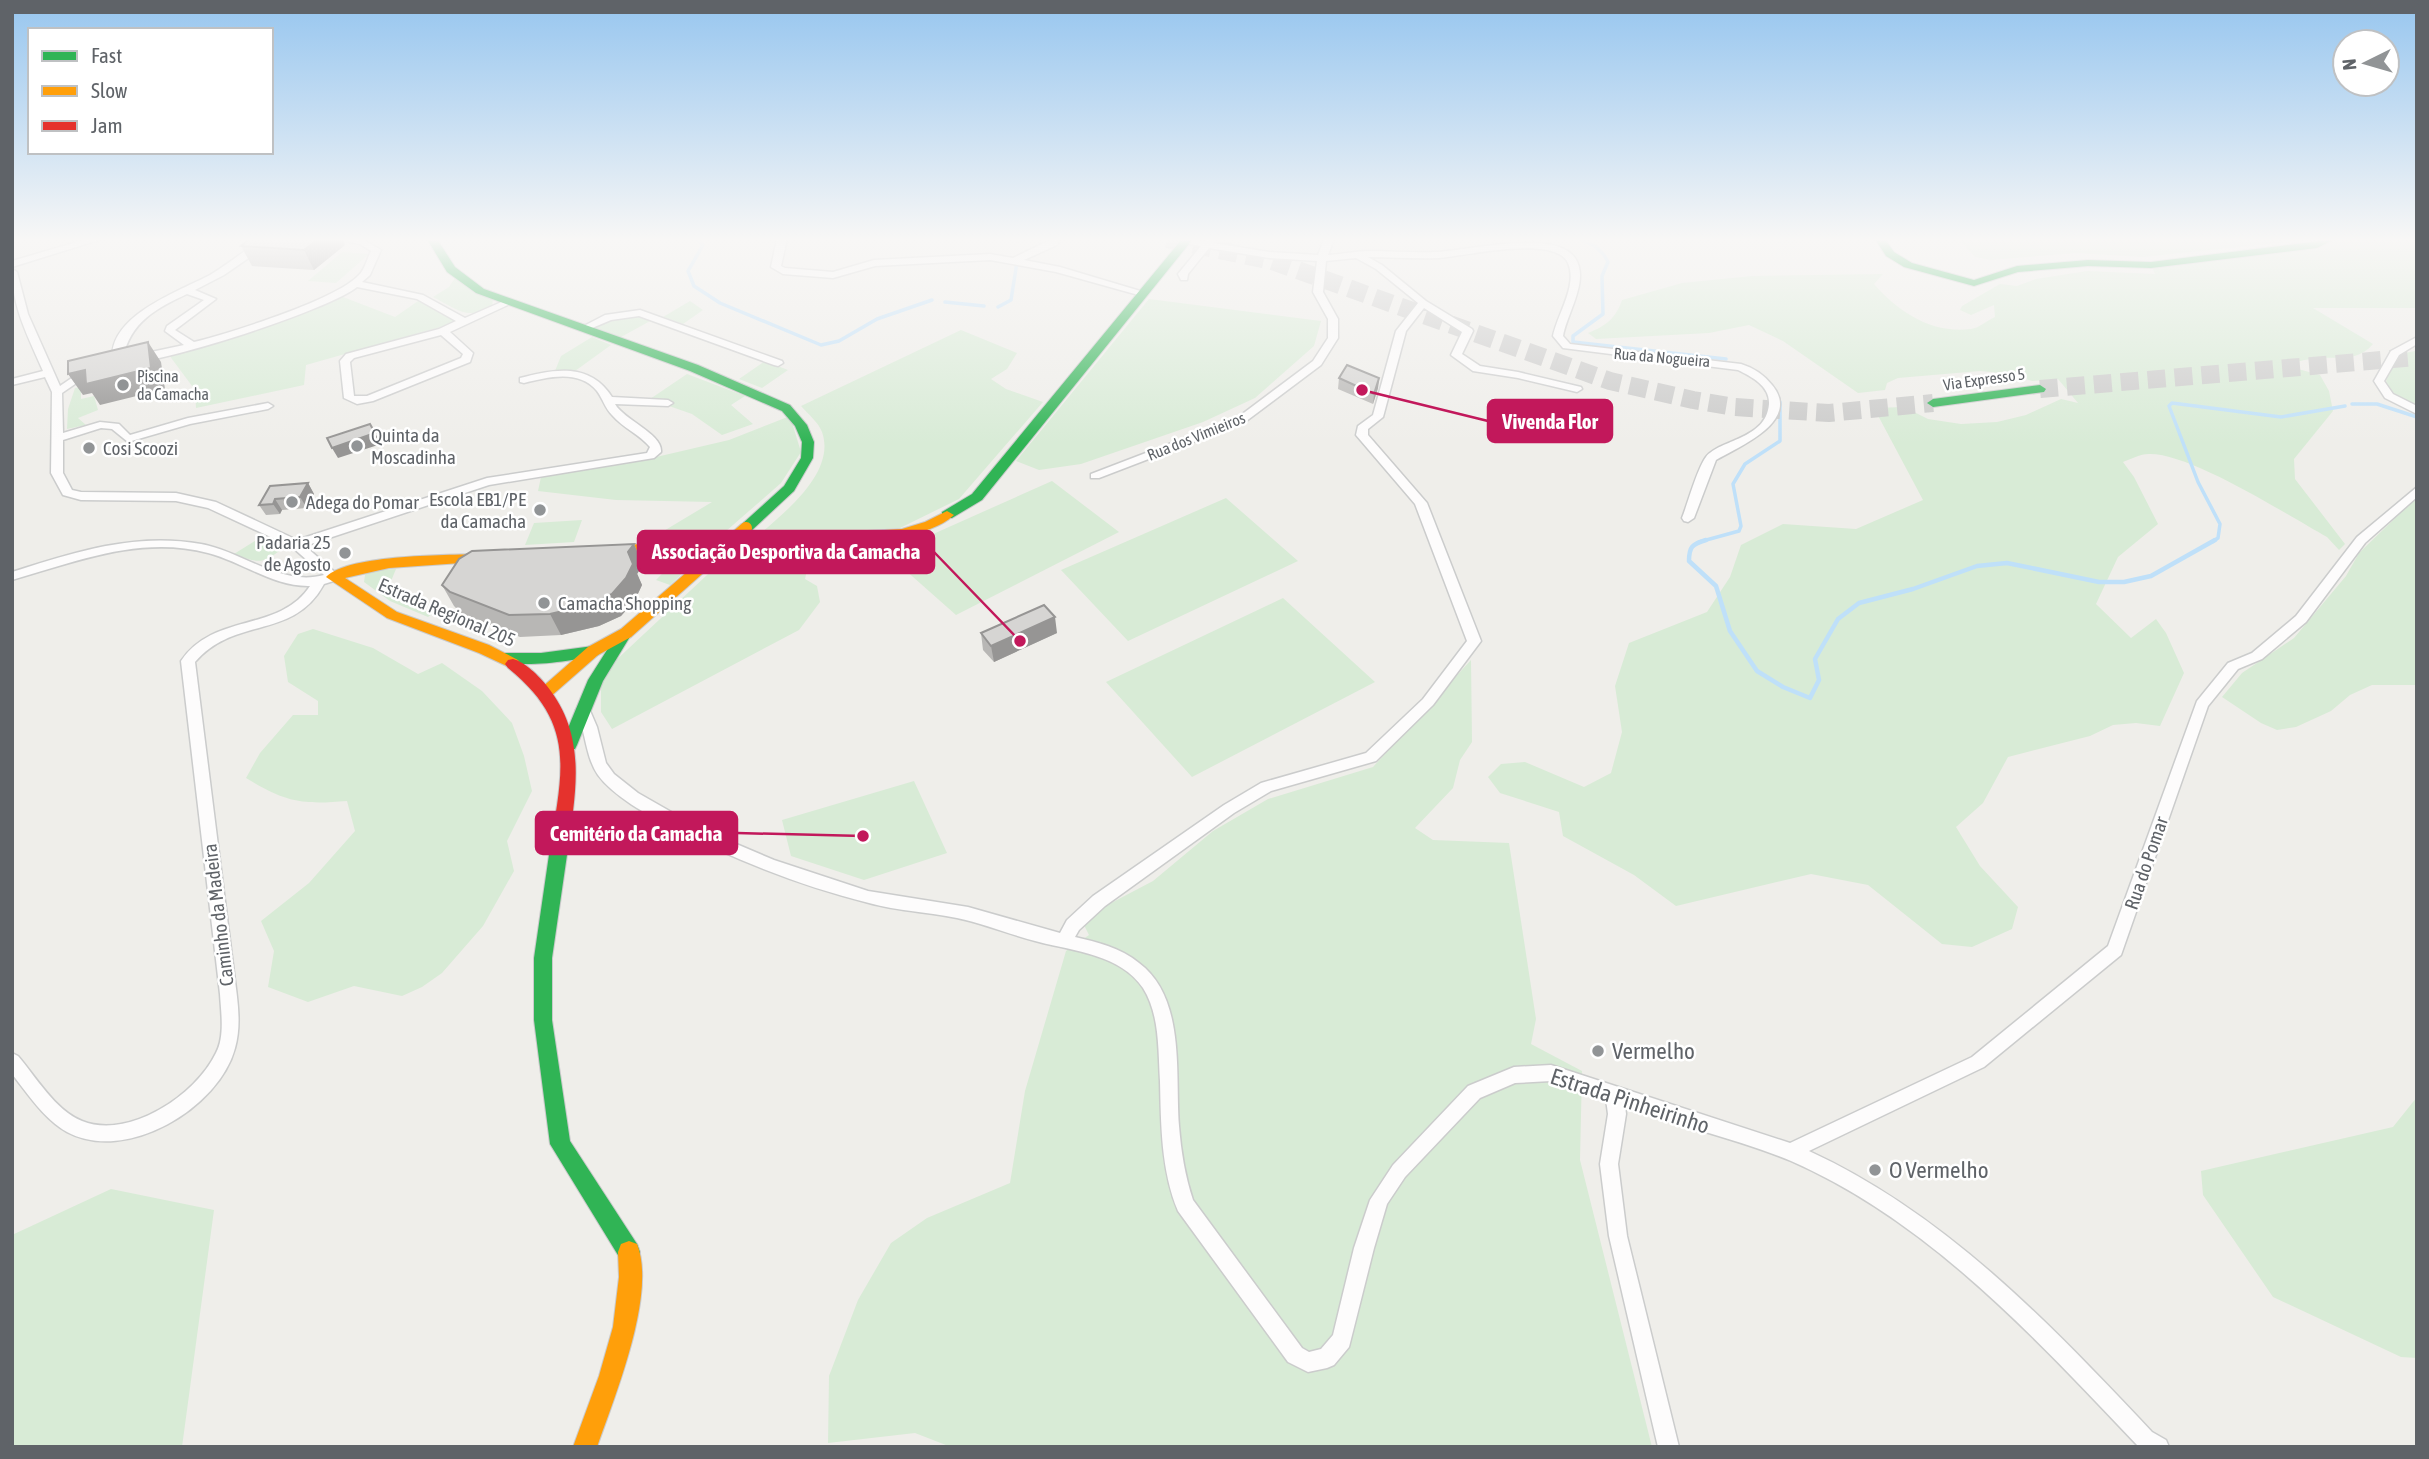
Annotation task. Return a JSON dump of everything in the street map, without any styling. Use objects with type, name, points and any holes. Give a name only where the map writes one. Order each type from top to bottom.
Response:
[{"type":"main road","points":[[524,307],[694,368],[786,408],[801,423],[809,447],[803,471],[775,502],[626,633],[593,651],[545,693]]},
{"type":"main road","points":[[596,551],[904,533],[930,525],[977,497],[1131,307]]},
{"type":"main road","name":"Via Expresso 5","points":[[1933,403],[2040,388]]},
{"type":"main road","points":[[325,580],[354,568],[387,562],[505,557]]},
{"type":"main road","name":"Estrada Regional 205","points":[[325,580],[395,616],[505,658],[528,672],[545,693],[565,729],[571,761],[566,818],[542,958],[542,1020],[560,1144],[629,1249],[632,1277],[615,1365],[584,1447]]},
{"type":"main road","points":[[569,745],[599,674],[626,633]]},
{"type":"main road","points":[[505,658],[541,658],[593,651]]},
{"type":"main road","points":[[593,651],[599,674]]},
{"type":"main road","points":[[545,693],[571,689],[599,674]]},
{"type":"street","points":[[21,307],[51,382],[58,438],[57,473],[61,484],[72,495],[176,497],[227,511],[296,544],[325,580]]},
{"type":"street","points":[[154,307],[131,324],[120,340],[111,364],[152,357],[304,307]]},
{"type":"street","points":[[191,345],[170,331],[203,307]]},
{"type":"street","points":[[438,307],[465,322]]},
{"type":"street","points":[[443,331],[468,353],[466,360],[369,400],[357,401],[349,398],[345,361],[350,356],[443,331],[498,307]]},
{"type":"street","name":"Rua dos Vimieiros","points":[[1095,475],[1241,421],[1317,363],[1333,338],[1333,319],[1326,307]]},
{"type":"street","points":[[1064,940],[1073,925],[1099,901],[1228,809],[1266,786],[1325,772],[1371,757],[1428,702],[1474,642],[1421,503],[1363,435],[1362,428],[1378,417],[1401,331],[1420,307]]},
{"type":"street","points":[[1430,307],[1468,331],[1457,355],[1462,361],[1477,369],[1518,375],[1577,389]]},
{"type":"street","name":"Rua da Nogueira","points":[[1565,307],[1558,336],[1563,343],[1583,349],[1741,367],[1761,378],[1774,394],[1772,415],[1749,440],[1711,458],[1688,518]]},
{"type":"street","points":[[585,328],[609,317],[640,313],[778,363]]},
{"type":"street","points":[[2417,340],[2395,353],[2379,381],[2389,396],[2417,411]]},
{"type":"street","points":[[12,382],[51,382],[88,373]]},
{"type":"street","points":[[296,544],[486,482],[649,456],[655,452],[656,447],[648,435],[610,408],[608,400],[595,381],[547,374],[524,380]]},
{"type":"street","points":[[608,400],[668,403]]},
{"type":"street","points":[[58,438],[100,425],[115,426],[126,439],[131,439],[188,421],[268,406]]},
{"type":"street","name":"Rua do Pomar","points":[[1792,1152],[1978,1062],[2115,950],[2202,704],[2233,666],[2257,656],[2301,619],[2361,540],[2417,491]]},
{"type":"street","points":[[12,576],[114,546],[148,544],[212,550],[270,575],[325,580]]},
{"type":"street","name":"Caminho da Madeira","points":[[12,1061],[62,1118],[92,1133],[114,1136],[134,1130],[177,1108],[205,1083],[223,1058],[229,1019],[226,973],[188,661],[204,642],[217,634],[290,613],[325,580]]},
{"type":"street","name":"Estrada Pinheirinho","points":[[583,710],[591,724],[595,752],[607,777],[646,807],[709,838],[771,864],[870,897],[968,914],[1041,936],[1083,944],[1124,961],[1143,976],[1156,997],[1167,1042],[1172,1152],[1176,1181],[1185,1205],[1295,1354],[1308,1362],[1327,1358],[1342,1340],[1364,1248],[1379,1200],[1399,1171],[1474,1092],[1514,1075],[1531,1073],[1567,1077],[1614,1095],[1792,1152],[1852,1181],[1907,1216],[2004,1296],[2048,1337],[2145,1439],[2159,1447]]},
{"type":"street","points":[[1614,1095],[1617,1114],[1609,1164],[1618,1236],[1669,1447]]},
{"type":"green space","points":[[313,307],[369,307],[395,317],[409,307],[438,307],[458,322],[306,365],[304,385],[196,408],[195,390],[169,355]]},
{"type":"green space","points":[[452,307],[490,307],[476,313]]},
{"type":"green space","points":[[680,307],[699,307],[703,310],[683,324],[663,317]]},
{"type":"green space","points":[[1142,307],[1212,307],[1321,321],[1314,346],[1255,398],[1203,422],[1081,464],[1039,470],[1016,461]]},
{"type":"green space","points":[[1619,307],[1898,307],[1929,324],[1957,330],[1977,327],[1995,317],[1994,307],[2417,307],[2313,308],[2373,344],[2359,354],[2344,358],[2311,359],[2283,365],[2320,375],[2329,391],[2333,411],[2294,459],[2295,479],[2345,544],[2339,550],[2327,537],[2239,487],[2189,463],[2149,454],[2123,462],[2134,477],[2158,524],[2118,557],[2096,604],[2131,638],[2156,619],[2166,633],[2184,673],[2160,726],[2136,723],[2113,725],[2090,736],[2008,757],[1983,803],[1956,827],[1980,866],[2018,907],[2012,929],[1972,947],[1942,944],[1868,885],[1811,874],[1676,906],[1634,875],[1563,836],[1559,812],[1500,793],[1488,777],[1501,764],[1525,762],[1584,787],[1611,773],[1622,732],[1615,686],[1629,643],[1707,612],[1730,577],[1741,545],[1783,524],[1856,529],[1923,500],[1874,408],[1904,407],[1928,419],[1961,424],[1997,422],[2026,415],[2061,399],[2078,403],[2058,379],[2032,381],[2011,374],[1980,371],[1898,378],[1887,383],[1885,390],[1858,393],[1783,341],[1749,325],[1709,333],[1596,339],[1588,333],[1610,321]]},
{"type":"green space","points":[[1961,307],[1989,307],[1971,315],[1960,310]]},
{"type":"green space","points":[[627,315],[652,320],[621,337],[596,328],[601,324]]},
{"type":"green space","points":[[961,330],[1017,353],[1007,369],[991,379],[1006,389],[1043,402],[959,499],[900,528],[754,539],[803,493],[821,463],[824,448],[822,432],[801,406]]},
{"type":"green space","points":[[592,337],[611,345],[575,371],[555,371],[561,356]]},
{"type":"green space","points":[[2415,351],[2417,408],[2400,400],[2386,384],[2387,374],[2405,353]]},
{"type":"green space","points":[[765,361],[788,370],[762,388],[739,379]]},
{"type":"green space","points":[[687,374],[745,396],[731,405],[753,424],[722,435],[692,414],[669,406],[671,402],[650,399]]},
{"type":"green space","points":[[81,387],[81,399],[94,396],[98,410],[78,418],[86,425],[67,429],[68,409],[75,388]]},
{"type":"green space","points":[[790,416],[801,452],[781,483],[717,539],[647,541],[712,502],[616,500],[538,491],[541,477],[652,458],[729,440]]},
{"type":"green space","points":[[1052,481],[1119,532],[956,615],[895,561],[922,539]]},
{"type":"green space","points":[[2417,497],[2417,685],[2372,685],[2350,695],[2331,711],[2296,727],[2277,730],[2261,723],[2222,697],[2242,673],[2294,638],[2346,576],[2359,553]]},
{"type":"green space","points":[[1226,498],[1298,561],[1128,641],[1061,570]]},
{"type":"green space","points":[[582,520],[574,542],[525,545],[534,523]]},
{"type":"green space","points":[[263,536],[283,548],[260,561],[234,554]]},
{"type":"green space","points":[[859,544],[827,557],[807,570],[805,579],[817,586],[820,602],[799,630],[612,729],[601,712],[601,685],[613,663],[722,561]]},
{"type":"green space","points":[[711,547],[670,585],[656,580],[687,548]]},
{"type":"green space","points":[[396,569],[389,586],[379,586],[378,591],[389,592],[405,604],[418,609],[436,611],[428,617],[390,601],[364,582],[365,575],[371,570]]},
{"type":"green space","points":[[1283,598],[1375,682],[1192,777],[1106,682]]},
{"type":"green space","points":[[313,629],[373,648],[418,674],[442,663],[482,691],[512,723],[524,756],[532,791],[507,841],[514,871],[483,926],[442,973],[422,987],[402,996],[354,986],[308,1002],[268,987],[274,951],[261,921],[309,883],[355,831],[347,801],[294,800],[246,778],[260,753],[293,715],[318,715],[318,701],[288,682],[284,656],[298,634]]},
{"type":"green space","points":[[1471,660],[1472,742],[1460,760],[1453,788],[1415,828],[1433,840],[1509,843],[1536,1019],[1531,1044],[1582,1071],[1580,1160],[1652,1447],[951,1447],[915,1433],[828,1443],[829,1376],[858,1300],[891,1243],[927,1218],[1010,1183],[1025,1091],[1066,951],[1089,935],[1084,925],[1094,912],[1153,881],[1213,831],[1268,799],[1373,767]]},
{"type":"green space","points":[[914,781],[947,853],[864,880],[791,856],[782,820]]},
{"type":"green space","points":[[2417,1097],[2417,1358],[2401,1357],[2273,1297],[2203,1195],[2201,1171],[2393,1127]]},
{"type":"green space","points":[[111,1189],[214,1210],[182,1447],[12,1447],[12,1235]]},
{"type":"building","points":[[148,342],[151,368],[86,384],[85,370],[68,374],[68,361]]},
{"type":"building","points":[[1347,365],[1379,378],[1374,394],[1339,378]]},
{"type":"building","points":[[370,424],[375,433],[332,448],[327,438]]},
{"type":"building","points":[[308,483],[300,497],[275,499],[273,504],[259,505],[270,486]]},
{"type":"building","points":[[634,544],[628,552],[633,564],[626,578],[612,594],[589,605],[550,614],[509,615],[450,592],[442,585],[459,559],[472,551]]},
{"type":"building","points":[[1044,605],[1055,617],[991,646],[981,633]]},
{"type":"waterway","points":[[730,307],[821,345],[839,341],[877,319],[911,307]]},
{"type":"waterway","points":[[1603,307],[1603,314],[1573,336],[1573,342],[1726,359]]},
{"type":"waterway","points":[[1705,540],[1739,531],[1741,526],[1733,484],[1745,464],[1780,441],[1780,402]]},
{"type":"waterway","points":[[2215,540],[2218,538],[2220,524],[2198,482],[2169,406],[2172,403],[2281,417],[2345,406]]},
{"type":"waterway","points":[[2352,404],[2377,404],[2417,417]]},
{"type":"waterway","points":[[1699,542],[1705,540]]},
{"type":"waterway","points":[[1705,540],[1692,547],[1689,561],[1716,586],[1730,631],[1757,671],[1783,687],[1810,698],[1819,680],[1815,659],[1838,619],[1859,603],[1913,589],[1977,566],[2007,563],[2099,582],[2124,582],[2151,576],[2215,540]]},
{"type":"tunnel","points":[[1402,307],[1610,381],[1693,400],[1734,407],[1829,413],[1933,403]]},
{"type":"tunnel","points":[[2040,389],[2417,357]]},
{"type":"traffic: fast","points":[[525,307],[694,368],[786,408],[801,425],[808,442],[807,458],[789,488],[746,528]]},
{"type":"traffic: fast","points":[[947,515],[977,497],[1132,307]]},
{"type":"traffic: fast","points":[[1933,403],[2040,389]]},
{"type":"traffic: fast","points":[[569,745],[596,680],[624,635]]},
{"type":"traffic: fast","points":[[505,658],[541,658],[593,651]]},
{"type":"traffic: fast","points":[[559,848],[543,958],[543,1020],[560,1144],[629,1252]]},
{"type":"traffic: slow","points":[[608,550],[903,533],[930,525],[947,515]]},
{"type":"traffic: slow","points":[[714,556],[746,528]]},
{"type":"traffic: slow","points":[[545,693],[593,651],[626,633],[714,556]]},
{"type":"traffic: slow","points":[[485,558],[389,563],[333,577],[392,615],[484,649],[513,664]]},
{"type":"traffic: slow","points":[[585,1447],[624,1327],[630,1277],[629,1252]]},
{"type":"traffic: jam","points":[[513,664],[536,683],[552,703],[562,724],[568,770],[559,848]]},
{"type":"place","name":"Piscina da Camacha","points":[[123,385]]},
{"type":"place","name":"Vivenda Flor","points":[[1362,390]]},
{"type":"place","name":"Quinta da Moscadinha","points":[[357,446]]},
{"type":"place","name":"Cosi Scoozi","points":[[89,448]]},
{"type":"place","name":"Adega do Pomar","points":[[292,502]]},
{"type":"place","name":"Escola EB1/PE da Camacha","points":[[540,510]]},
{"type":"place","name":"Padaria 25 de Agosto","points":[[345,553]]},
{"type":"place","name":"Camacha Shopping","points":[[544,603]]},
{"type":"place","name":"Associação Desportiva da Camacha","points":[[1020,641]]},
{"type":"place","name":"Cemitério da Camacha","points":[[863,836]]},
{"type":"place","name":"Vermelho","points":[[1598,1051]]},
{"type":"place","name":"O Vermelho","points":[[1875,1170]]}]
